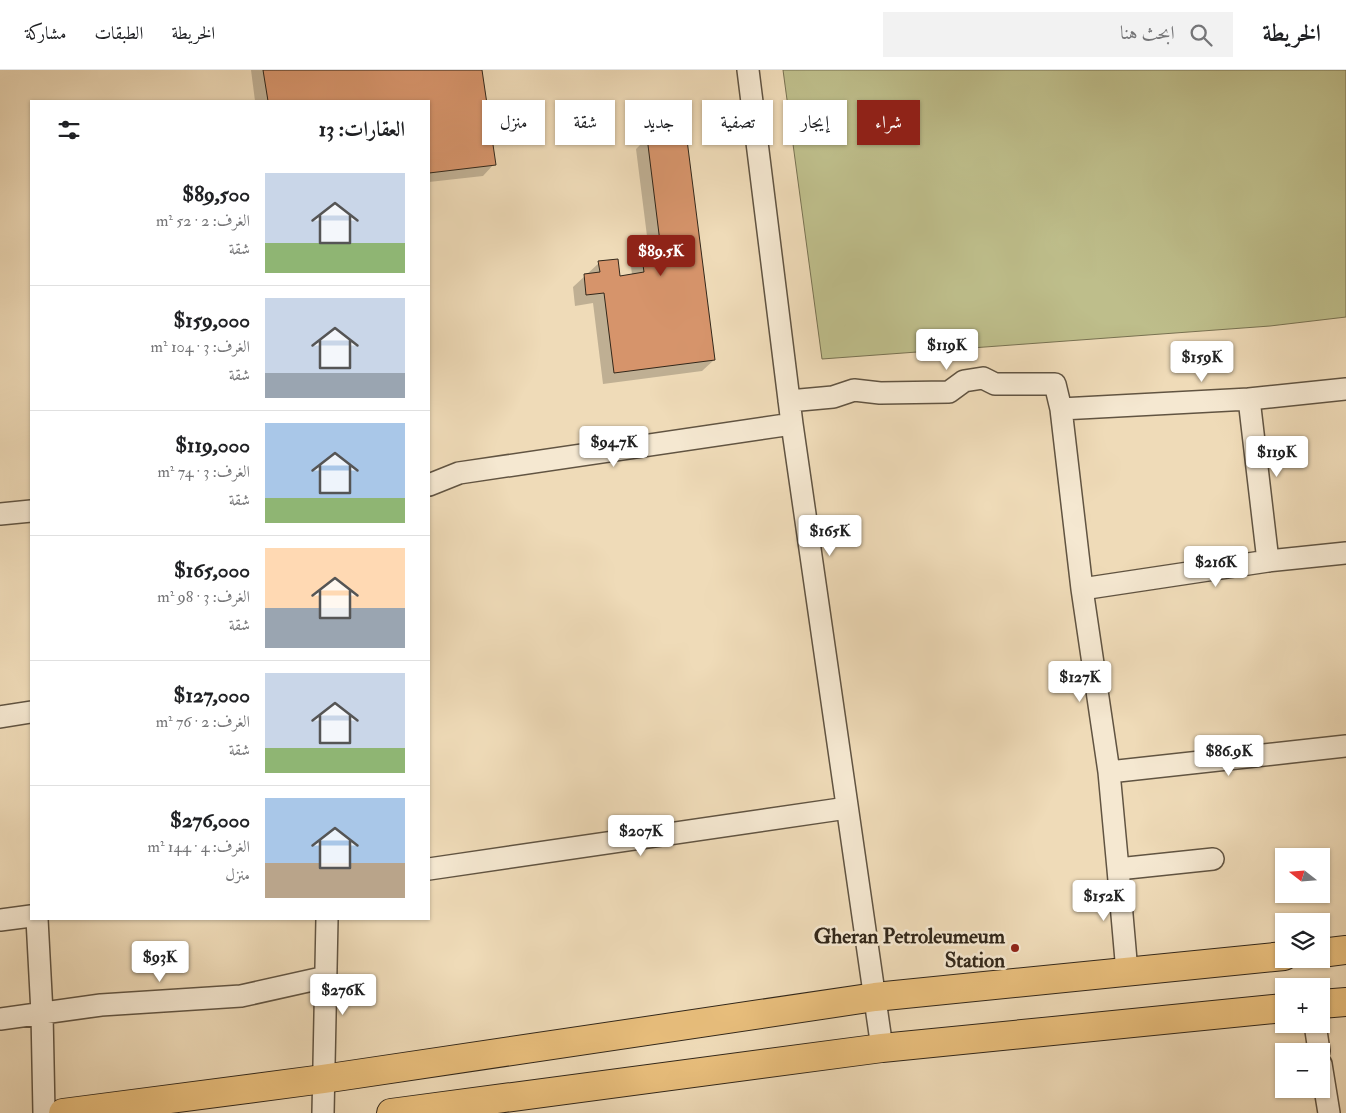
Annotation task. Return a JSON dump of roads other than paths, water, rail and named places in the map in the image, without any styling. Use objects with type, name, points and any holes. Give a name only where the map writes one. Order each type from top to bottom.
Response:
[{"type":"main road","points":[[1330,952],[1346,950]]},
{"type":"main road","points":[[63,1113],[323,1079],[875,997],[1275,957]]},
{"type":"main road","points":[[1330,1003],[1346,1002]]},
{"type":"main road","points":[[391,1113],[882,1048],[1275,1009]]},
{"type":"street","points":[[748,70],[792,424],[882,1048]]},
{"type":"street","points":[[789,401],[833,397],[854,390],[880,393],[949,392],[964,381],[983,378],[995,384],[1055,384],[1061,409],[1082,589],[1109,772],[1127,972]]},
{"type":"street","points":[[1061,409],[1249,399],[1346,388]]},
{"type":"street","points":[[1249,399],[1268,561]]},
{"type":"street","points":[[430,475],[792,424]]},
{"type":"street","points":[[430,485],[459,472]]},
{"type":"street","points":[[0,514],[30,511]]},
{"type":"street","points":[[1082,589],[1268,561],[1346,553]]},
{"type":"street","points":[[0,716],[30,712]]},
{"type":"street","points":[[1109,772],[1346,746]]},
{"type":"street","points":[[430,869],[847,808]]},
{"type":"street","points":[[1118,870],[1213,859]]},
{"type":"street","points":[[0,920],[30,916]]},
{"type":"street","points":[[37,920],[42,1013],[44,1113]]},
{"type":"street","points":[[323,1113],[327,920]]},
{"type":"street","points":[[0,1019],[101,1005],[241,996],[326,977]]},
{"type":"street","points":[[1327,1098],[1329,1113]]},
{"type":"place","name":"Gheran Petroleumeum Station","points":[[1015,948]]}]
